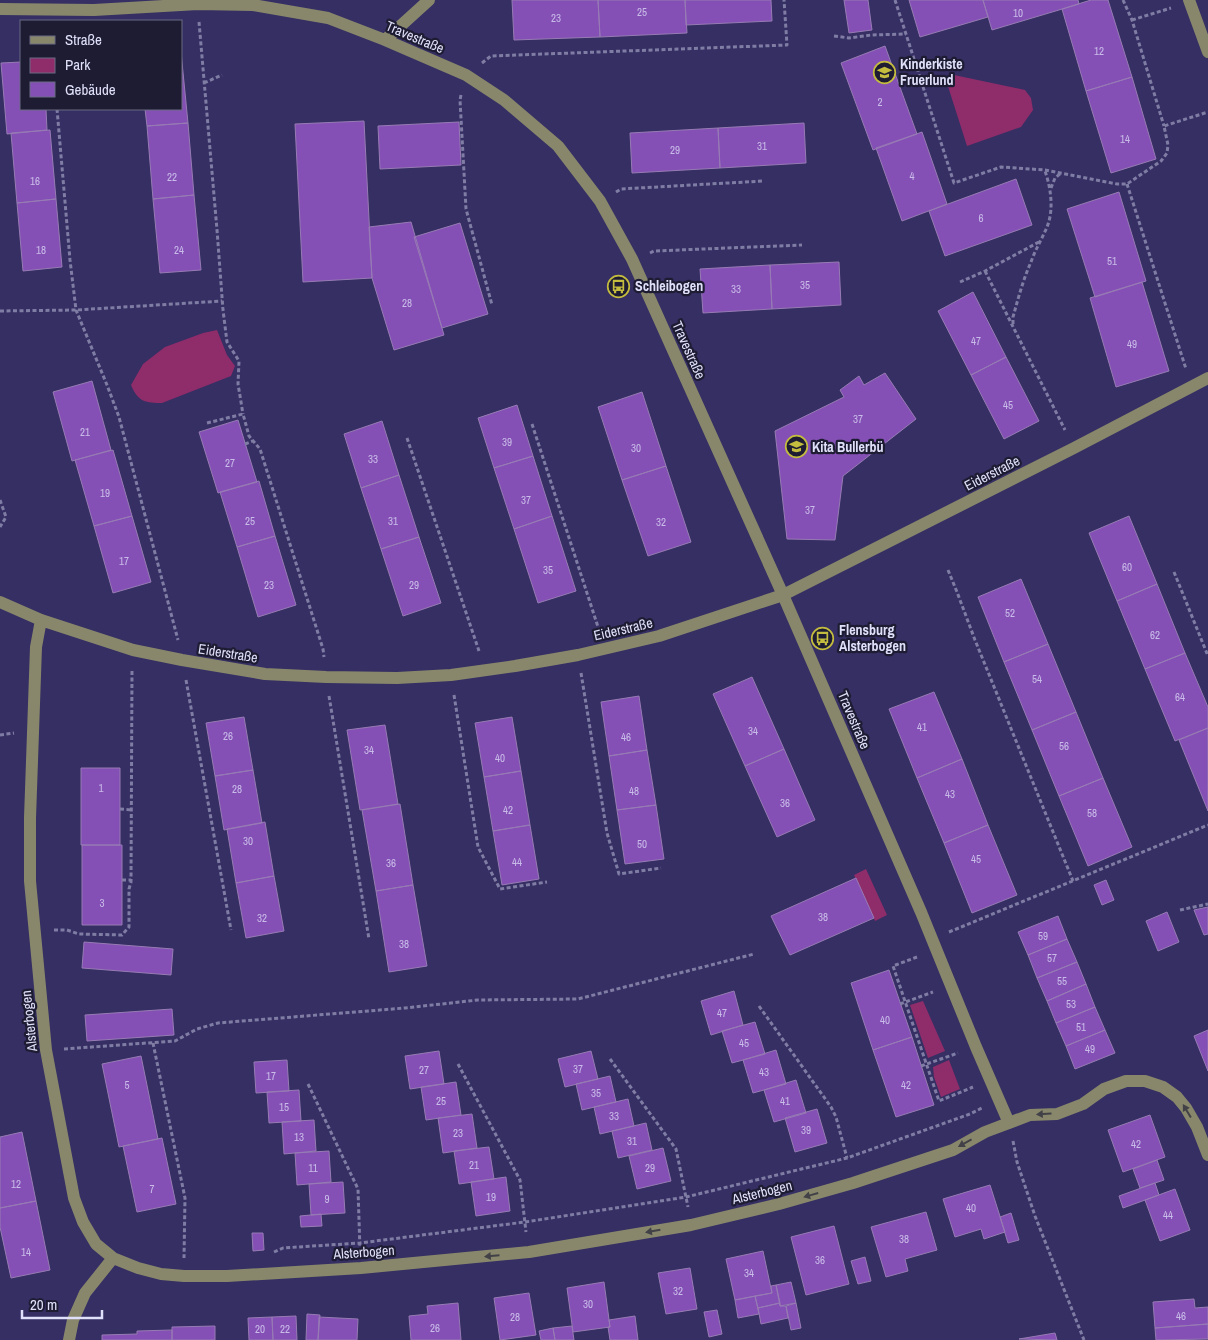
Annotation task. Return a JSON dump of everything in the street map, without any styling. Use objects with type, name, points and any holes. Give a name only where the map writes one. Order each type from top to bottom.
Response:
[{"type":"street","points":[[385,40],[429,0]]},
{"type":"street","points":[[1190,1],[1208,52]]},
{"type":"street","name":"Travestraße","points":[[0,9],[94,10],[198,4],[253,5],[328,18],[466,75],[504,100],[558,146],[600,201],[632,259],[783,595],[1009,1123]]},
{"type":"street","name":"Eiderstraße","points":[[0,602],[41,620],[132,650],[265,674],[397,678],[451,675],[578,655],[659,636],[783,595],[1208,378]]},
{"type":"street","name":"Alsterbogen","points":[[41,620],[36,646],[30,818],[30,881],[46,1050],[74,1198],[83,1222],[96,1244],[113,1258],[138,1268],[161,1274],[227,1276],[361,1268],[529,1252],[691,1225],[779,1204],[853,1183],[953,1150],[985,1132],[1030,1115],[1057,1114],[1083,1104],[1104,1089],[1126,1081],[1145,1081],[1163,1087],[1178,1097],[1193,1121],[1208,1155]]},
{"type":"street","points":[[68,1340],[73,1320],[85,1294],[113,1258]]},
{"type":"path","points":[[492,305],[466,209],[460,100],[466,75],[490,56],[787,45],[784,0]]},
{"type":"path","points":[[895,0],[954,183],[1001,167],[1045,170],[1117,184],[1127,184],[1161,161],[1167,153],[1168,145],[1132,20],[1124,0]]},
{"type":"path","points":[[1132,20],[1190,1]]},
{"type":"path","points":[[198,4],[227,342],[239,361],[238,384],[249,436],[260,449],[323,649],[368,939]]},
{"type":"path","points":[[834,36],[849,38],[906,34]]},
{"type":"path","points":[[204,83],[222,75]]},
{"type":"path","points":[[57,110],[76,310],[119,417],[176,628],[231,930]]},
{"type":"path","points":[[1164,126],[1208,112]]},
{"type":"path","points":[[1013,326],[1013,318],[1020,292],[1047,226],[1051,208],[1050,190],[1045,170]]},
{"type":"path","points":[[1050,190],[1055,178],[1061,173]]},
{"type":"path","points":[[600,201],[621,189],[764,181]]},
{"type":"path","points":[[1127,184],[1192,387]]},
{"type":"path","points":[[960,282],[985,272],[1040,242]]},
{"type":"path","points":[[632,259],[654,251],[802,245]]},
{"type":"path","points":[[985,272],[1074,448]]},
{"type":"path","points":[[0,311],[76,310],[222,301]]},
{"type":"path","points":[[206,423],[243,414]]},
{"type":"path","points":[[532,424],[605,649]]},
{"type":"path","points":[[407,438],[485,670]]},
{"type":"path","points":[[245,444],[253,441]]},
{"type":"path","points":[[0,500],[6,517],[0,527]]},
{"type":"path","points":[[948,570],[1073,881]]},
{"type":"path","points":[[1174,572],[1208,656]]},
{"type":"path","points":[[34,930],[67,930],[79,934],[122,935],[129,927],[129,889],[132,880],[132,650]]},
{"type":"path","points":[[578,655],[607,833],[619,874],[661,868]]},
{"type":"path","points":[[451,675],[478,846],[500,889],[547,882]]},
{"type":"path","points":[[120,809],[132,810]]},
{"type":"path","points":[[991,1080],[939,1101],[893,966],[934,944],[1073,881],[1208,825]]},
{"type":"path","points":[[122,880],[132,880]]},
{"type":"path","points":[[1180,910],[1208,904]]},
{"type":"path","points":[[46,1050],[175,1041],[197,1029],[218,1023],[405,1008],[478,1000],[578,999],[754,954]]},
{"type":"path","points":[[900,1004],[951,984]]},
{"type":"path","points":[[759,1006],[831,1107],[836,1117],[853,1183]]},
{"type":"path","points":[[153,1042],[185,1198],[184,1276]]},
{"type":"path","points":[[921,1066],[976,1047]]},
{"type":"path","points":[[610,1059],[676,1149],[691,1225]]},
{"type":"path","points":[[458,1064],[520,1180],[529,1252]]},
{"type":"path","points":[[308,1084],[358,1188],[361,1268]]},
{"type":"path","points":[[270,1255],[283,1248],[360,1243],[525,1222],[686,1197],[846,1158],[970,1114],[1000,1100]]},
{"type":"path","points":[[1009,1123],[1017,1162],[1032,1207],[1084,1340]]},
{"type":"green space","points":[[954,75],[1025,90],[1031,98],[1033,110],[1021,127],[967,146],[945,77]]},
{"type":"green space","points":[[217,330],[227,355],[235,366],[231,376],[162,403],[147,402],[137,395],[131,385],[143,364],[165,347]]},
{"type":"green space","points":[[866,869],[887,915],[875,921],[854,875]]},
{"type":"green space","points":[[923,1001],[945,1051],[928,1058],[910,1005]]},
{"type":"green space","points":[[949,1060],[960,1089],[941,1097],[934,1077],[933,1067]]},
{"type":"building","points":[[512,0],[598,0],[600,37],[514,40]]},
{"type":"building","points":[[598,0],[685,0],[687,33],[600,37]]},
{"type":"building","points":[[685,0],[771,0],[772,21],[686,25]]},
{"type":"building","points":[[844,0],[868,0],[872,30],[849,33]]},
{"type":"building","points":[[909,0],[983,0],[988,17],[920,37]]},
{"type":"building","points":[[983,0],[1078,0],[1079,4],[992,30]]},
{"type":"building","points":[[1091,0],[1108,0],[1132,77],[1086,91],[1062,9]]},
{"type":"building","points":[[885,46],[917,134],[873,150],[841,63]]},
{"type":"building","points":[[20,62],[20,110],[46,110],[47,130],[7,134],[1,63]]},
{"type":"building","points":[[182,62],[188,123],[147,126],[145,110],[182,110]]},
{"type":"building","points":[[1132,77],[1156,159],[1111,173],[1086,91]]},
{"type":"building","points":[[364,121],[372,278],[303,282],[295,124]]},
{"type":"building","points":[[459,122],[461,165],[380,169],[378,126]]},
{"type":"building","points":[[188,123],[194,195],[153,199],[147,126]]},
{"type":"building","points":[[804,123],[806,163],[720,168],[718,128]]},
{"type":"building","points":[[718,128],[720,168],[632,173],[630,133]]},
{"type":"building","points":[[50,130],[56,199],[17,203],[11,133]]},
{"type":"building","points":[[922,132],[947,204],[902,221],[876,148]]},
{"type":"building","points":[[1016,179],[1032,225],[945,256],[929,211]]},
{"type":"building","points":[[1119,192],[1146,281],[1095,297],[1067,209]]},
{"type":"building","points":[[194,195],[201,270],[160,273],[153,199]]},
{"type":"building","points":[[56,199],[62,267],[23,271],[17,203]]},
{"type":"building","points":[[411,222],[444,335],[394,350],[372,278],[369,227]]},
{"type":"building","points":[[460,223],[488,314],[442,328],[414,237]]},
{"type":"building","points":[[839,262],[841,305],[772,309],[770,265]]},
{"type":"building","points":[[770,265],[772,309],[703,313],[700,269]]},
{"type":"building","points":[[1142,282],[1169,371],[1116,387],[1090,298]]},
{"type":"building","points":[[973,292],[1006,357],[971,375],[938,311]]},
{"type":"building","points":[[1006,357],[1039,421],[1004,439],[971,375]]},
{"type":"building","points":[[885,373],[916,419],[843,476],[835,540],[787,539],[775,431],[844,397],[840,390],[859,376],[864,385]]},
{"type":"building","points":[[92,381],[111,450],[72,461],[53,392]]},
{"type":"building","points":[[642,392],[666,466],[622,480],[598,407]]},
{"type":"building","points":[[517,405],[533,456],[494,468],[478,418]]},
{"type":"building","points":[[238,420],[257,482],[218,493],[199,432]]},
{"type":"building","points":[[382,421],[399,475],[361,488],[344,434]]},
{"type":"building","points":[[113,450],[132,516],[94,526],[75,460]]},
{"type":"building","points":[[533,456],[552,516],[514,529],[494,468]]},
{"type":"building","points":[[666,466],[691,542],[648,556],[622,480]]},
{"type":"building","points":[[399,475],[419,537],[381,549],[361,488]]},
{"type":"building","points":[[259,481],[275,536],[237,547],[220,492]]},
{"type":"building","points":[[132,516],[151,582],[113,593],[94,526]]},
{"type":"building","points":[[552,516],[576,591],[538,603],[514,529]]},
{"type":"building","points":[[1129,516],[1157,584],[1117,601],[1089,533]]},
{"type":"building","points":[[275,536],[296,605],[258,617],[237,547]]},
{"type":"building","points":[[419,537],[441,603],[403,616],[381,549]]},
{"type":"building","points":[[1021,579],[1048,644],[1004,662],[978,597]]},
{"type":"building","points":[[1157,584],[1185,653],[1145,669],[1117,601]]},
{"type":"building","points":[[1048,644],[1076,712],[1032,730],[1004,662]]},
{"type":"building","points":[[1185,653],[1208,707],[1208,728],[1175,741],[1145,669]]},
{"type":"building","points":[[752,677],[784,749],[745,766],[713,694]]},
{"type":"building","points":[[934,692],[962,759],[917,778],[889,709]]},
{"type":"building","points":[[639,696],[647,750],[609,756],[601,702]]},
{"type":"building","points":[[1076,712],[1103,778],[1059,796],[1032,730]]},
{"type":"building","points":[[244,717],[253,770],[215,776],[206,723]]},
{"type":"building","points":[[512,717],[521,771],[484,777],[475,723]]},
{"type":"building","points":[[385,725],[398,804],[360,810],[347,730]]},
{"type":"building","points":[[1208,728],[1208,811],[1179,740]]},
{"type":"building","points":[[784,749],[815,820],[777,837],[745,766]]},
{"type":"building","points":[[647,750],[656,805],[617,810],[609,756]]},
{"type":"building","points":[[962,759],[988,825],[944,843],[917,778]]},
{"type":"building","points":[[81,768],[120,768],[120,845],[81,845]]},
{"type":"building","points":[[253,770],[262,823],[224,830],[215,776]]},
{"type":"building","points":[[521,771],[530,825],[493,831],[484,777]]},
{"type":"building","points":[[1103,778],[1132,847],[1088,866],[1059,796]]},
{"type":"building","points":[[400,804],[413,885],[376,891],[362,810]]},
{"type":"building","points":[[656,805],[664,859],[625,864],[617,810]]},
{"type":"building","points":[[265,822],[274,876],[236,883],[227,829]]},
{"type":"building","points":[[530,825],[539,879],[502,885],[493,831]]},
{"type":"building","points":[[988,825],[1017,895],[972,913],[944,843]]},
{"type":"building","points":[[82,845],[122,845],[122,925],[82,925]]},
{"type":"building","points":[[274,876],[284,931],[246,938],[236,883]]},
{"type":"building","points":[[856,878],[874,918],[790,955],[771,916]]},
{"type":"building","points":[[1106,880],[1114,900],[1102,905],[1094,885]]},
{"type":"building","points":[[413,885],[427,966],[389,972],[376,891]]},
{"type":"building","points":[[1208,907],[1208,934],[1204,935],[1194,910]]},
{"type":"building","points":[[1167,912],[1179,942],[1158,951],[1146,921]]},
{"type":"building","points":[[1058,916],[1067,939],[1028,955],[1018,932]]},
{"type":"building","points":[[1067,939],[1077,962],[1037,978],[1028,955]]},
{"type":"building","points":[[84,942],[173,949],[171,975],[82,968]]},
{"type":"building","points":[[1077,962],[1086,984],[1047,1001],[1037,978]]},
{"type":"building","points":[[889,970],[912,1037],[873,1050],[851,983]]},
{"type":"building","points":[[1086,984],[1095,1007],[1056,1023],[1047,1001]]},
{"type":"building","points":[[734,991],[743,1025],[711,1035],[701,1001]]},
{"type":"building","points":[[1095,1007],[1105,1030],[1066,1046],[1056,1023]]},
{"type":"building","points":[[172,1009],[174,1035],[87,1041],[85,1015]]},
{"type":"building","points":[[755,1022],[765,1054],[732,1063],[722,1031]]},
{"type":"building","points":[[1105,1030],[1115,1053],[1075,1069],[1066,1046]]},
{"type":"building","points":[[1208,1030],[1208,1071],[1194,1036]]},
{"type":"building","points":[[912,1037],[934,1105],[896,1117],[873,1050]]},
{"type":"building","points":[[776,1050],[786,1084],[753,1093],[743,1060]]},
{"type":"building","points":[[439,1051],[444,1084],[410,1089],[405,1056]]},
{"type":"building","points":[[591,1051],[598,1079],[565,1087],[558,1059]]},
{"type":"building","points":[[141,1056],[158,1139],[119,1147],[102,1064]]},
{"type":"building","points":[[287,1060],[289,1091],[256,1093],[254,1062]]},
{"type":"building","points":[[610,1076],[616,1102],[582,1110],[576,1084]]},
{"type":"building","points":[[796,1080],[806,1113],[774,1122],[764,1090]]},
{"type":"building","points":[[456,1082],[461,1115],[426,1120],[421,1087]]},
{"type":"building","points":[[299,1090],[301,1121],[269,1123],[267,1092]]},
{"type":"building","points":[[628,1099],[634,1126],[600,1134],[594,1107]]},
{"type":"building","points":[[817,1109],[827,1143],[795,1152],[785,1118]]},
{"type":"building","points":[[472,1114],[477,1148],[443,1153],[438,1118]]},
{"type":"building","points":[[1150,1115],[1165,1157],[1123,1172],[1108,1130]]},
{"type":"building","points":[[314,1120],[316,1151],[284,1154],[282,1122]]},
{"type":"building","points":[[646,1123],[652,1150],[618,1158],[612,1131]]},
{"type":"building","points":[[22,1132],[36,1201],[0,1208],[0,1137]]},
{"type":"building","points":[[162,1138],[176,1204],[137,1212],[123,1146]]},
{"type":"building","points":[[489,1147],[494,1179],[459,1184],[454,1151]]},
{"type":"building","points":[[663,1148],[671,1181],[637,1189],[629,1156]]},
{"type":"building","points":[[329,1151],[331,1182],[297,1185],[295,1153]]},
{"type":"building","points":[[1157,1160],[1164,1180],[1140,1188],[1133,1169]]},
{"type":"building","points":[[506,1177],[510,1211],[476,1216],[471,1182]]},
{"type":"building","points":[[343,1182],[345,1213],[311,1215],[309,1184]]},
{"type":"building","points":[[1155,1183],[1159,1195],[1123,1208],[1119,1196]]},
{"type":"building","points":[[990,1185],[1005,1232],[984,1239],[981,1229],[955,1237],[943,1199]]},
{"type":"building","points":[[1175,1189],[1190,1230],[1160,1241],[1145,1200]]},
{"type":"building","points":[[36,1201],[50,1270],[11,1278],[0,1227],[0,1208]]},
{"type":"building","points":[[926,1212],[937,1250],[905,1259],[908,1271],[886,1277],[871,1227]]},
{"type":"building","points":[[1011,1213],[1019,1240],[1008,1243],[1000,1217]]},
{"type":"building","points":[[321,1214],[322,1226],[301,1227],[300,1216]]},
{"type":"building","points":[[834,1226],[849,1284],[806,1295],[791,1237]]},
{"type":"building","points":[[252,1233],[263,1233],[264,1250],[253,1251]]},
{"type":"building","points":[[763,1251],[772,1293],[735,1300],[726,1259]]},
{"type":"building","points":[[865,1257],[871,1281],[858,1284],[851,1261]]},
{"type":"building","points":[[690,1268],[697,1309],[666,1314],[658,1273]]},
{"type":"building","points":[[604,1282],[610,1327],[573,1332],[567,1288]]},
{"type":"building","points":[[791,1282],[796,1303],[780,1306],[776,1285]]},
{"type":"building","points":[[776,1285],[780,1303],[758,1308],[755,1296],[772,1293],[771,1286]]},
{"type":"building","points":[[529,1293],[536,1335],[500,1340],[494,1298]]},
{"type":"building","points":[[755,1296],[759,1314],[738,1318],[735,1300]]},
{"type":"building","points":[[1194,1299],[1195,1308],[1208,1307],[1208,1324],[1155,1328],[1153,1302]]},
{"type":"building","points":[[458,1303],[461,1340],[411,1340],[409,1316],[428,1314],[427,1306]]},
{"type":"building","points":[[780,1303],[780,1306],[786,1306],[788,1318],[761,1324],[758,1308]]},
{"type":"building","points":[[796,1303],[801,1328],[791,1330],[786,1306]]},
{"type":"building","points":[[717,1310],[722,1334],[709,1337],[704,1312]]},
{"type":"building","points":[[307,1314],[320,1315],[318,1340],[306,1340]]},
{"type":"building","points":[[296,1316],[297,1340],[273,1340],[272,1317]]},
{"type":"building","points":[[635,1316],[638,1340],[610,1340],[609,1320]]},
{"type":"building","points":[[272,1317],[273,1340],[249,1340],[248,1318]]},
{"type":"building","points":[[319,1317],[358,1319],[357,1340],[318,1340]]},
{"type":"building","points":[[1208,1324],[1208,1339],[1156,1340],[1155,1328]]},
{"type":"building","points":[[215,1326],[215,1340],[172,1340],[172,1327]]},
{"type":"building","points":[[572,1326],[574,1340],[555,1340],[553,1328]]},
{"type":"building","points":[[553,1328],[555,1340],[541,1340],[539,1331]]},
{"type":"building","points":[[172,1330],[172,1340],[102,1340],[102,1335]]},
{"type":"building","points":[[1055,1333],[1057,1340],[1019,1339]]},
{"type":"place","name":"Kinderkiste Fruerlund","points":[[884,72]]},
{"type":"place","name":"Schleibogen","points":[[619,286]]},
{"type":"place","name":"Kita Bullerbü","points":[[796,447]]},
{"type":"place","name":"Flensburg Alsterbogen","points":[[823,638]]}]
